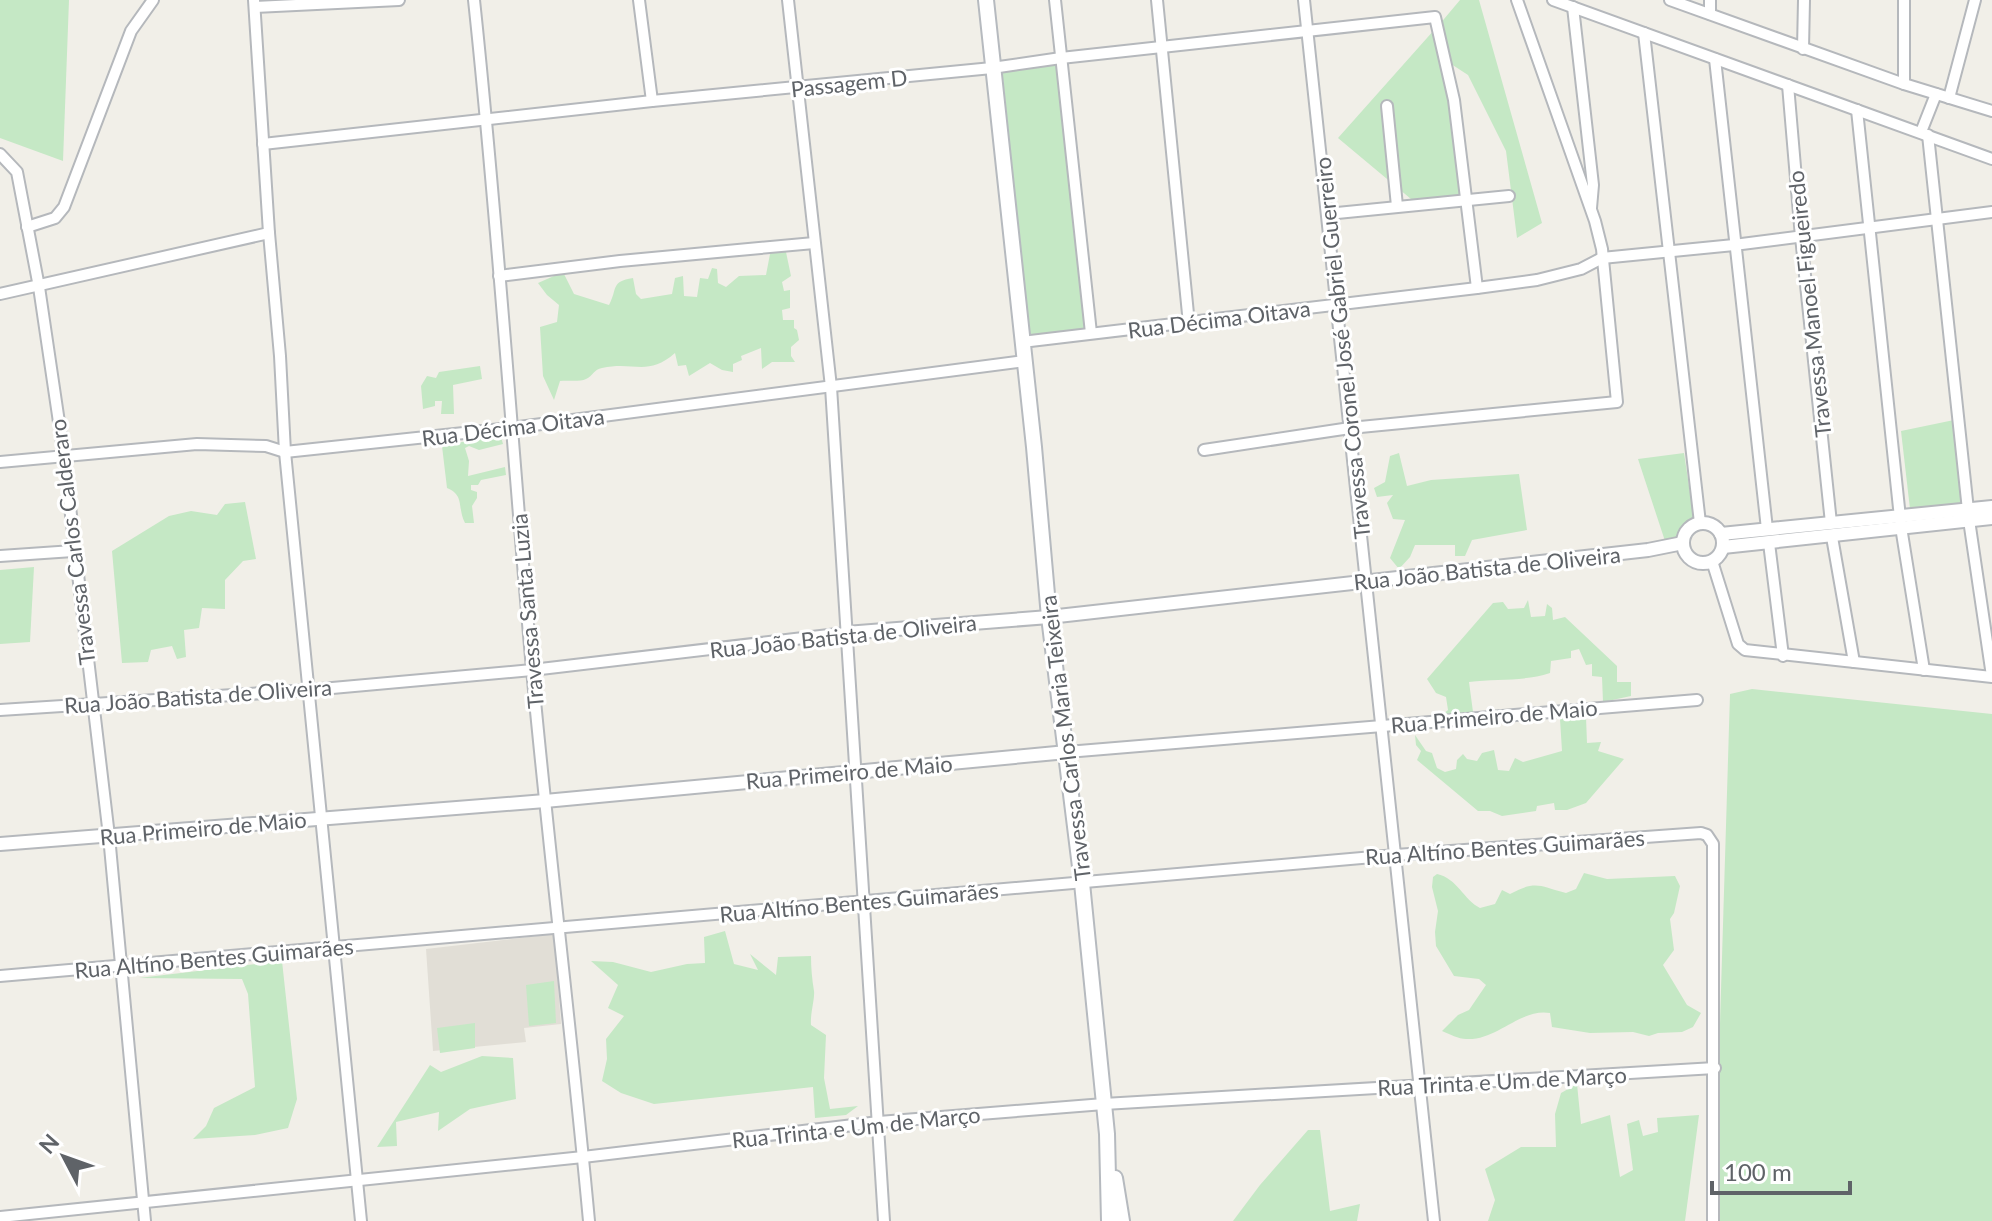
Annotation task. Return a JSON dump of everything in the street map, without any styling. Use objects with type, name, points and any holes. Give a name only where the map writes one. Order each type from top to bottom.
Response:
[{"type":"main road","name":"Travessa Carlos Maria Teixeira","points":[[986,0],[1049,617],[1082,883],[1116,1220]]},
{"type":"street","points":[[27,227],[55,218],[64,207],[131,31],[153,0]]},
{"type":"street","points":[[361,1221],[285,452],[254,3],[399,0]]},
{"type":"street","name":"Travessa Santa Luzia","points":[[474,0],[532,670],[589,1221]]},
{"type":"street","points":[[639,0],[652,101]]},
{"type":"street","points":[[788,0],[831,387],[884,1221]]},
{"type":"street","points":[[1055,0],[1091,333]]},
{"type":"street","points":[[1157,0],[1189,324]]},
{"type":"street","name":"Travessa Coronel José Gabriel Guerreiro","points":[[1304,0],[1434,1221]]},
{"type":"street","points":[[1204,450],[1350,428],[1617,402],[1602,258],[1595,221],[1517,0]]},
{"type":"street","points":[[1553,0],[1992,159]]},
{"type":"street","points":[[1670,0],[1904,84],[1992,111]]},
{"type":"street","points":[[1710,0],[1710,14]]},
{"type":"street","points":[[1803,49],[1804,0]]},
{"type":"street","points":[[1904,0],[1904,84]]},
{"type":"street","points":[[1949,98],[1975,0]]},
{"type":"street","points":[[1573,7],[1593,185],[1591,210]]},
{"type":"street","name":"Passagem D","points":[[263,144],[652,101],[992,68],[1435,17],[1454,100],[1465,199]]},
{"type":"street","points":[[1644,33],[1700,523]]},
{"type":"street","points":[[1715,59],[1783,656]]},
{"type":"street","name":"Travessa Manoel Figueiredo","points":[[1788,85],[1832,530],[1854,662]]},
{"type":"street","points":[[1712,561],[1740,647],[1783,656],[1992,676],[1968,515],[1938,219],[1924,134],[1936,94]]},
{"type":"street","points":[[1387,106],[1397,206]]},
{"type":"street","points":[[1857,110],[1900,522],[1924,670]]},
{"type":"street","name":"Travessa Carlos Calderaro","points":[[2,154],[17,172],[39,287],[64,456],[109,836],[145,1221]]},
{"type":"street","points":[[1327,214],[1509,196]]},
{"type":"street","points":[[1465,199],[1477,288]]},
{"type":"street","name":"Rua Décima Oitava","points":[[1022,342],[1537,280],[1581,269],[1602,258],[1734,245],[1992,212]]},
{"type":"street","points":[[0,294],[269,233]]},
{"type":"street","points":[[499,276],[814,243]]},
{"type":"street","name":"Rua Décima Oitava","points":[[0,462],[197,444],[266,446],[285,452],[511,428],[1025,361]]},
{"type":"street","points":[[1722,541],[1968,515],[1992,507]]},
{"type":"street","points":[[1968,515],[1992,518]]},
{"type":"street","points":[[1700,523],[1713,525],[1722,541],[1721,553],[1712,561],[1699,563],[1684,550],[1683,543],[1688,530],[1700,523]]},
{"type":"street","name":"Rua João Batista de Oliveira","points":[[0,710],[310,690],[532,670],[846,633],[1049,617],[1367,582],[1648,550],[1683,543]]},
{"type":"street","points":[[0,556],[73,551]]},
{"type":"street","name":"Rua Primeiro de Maio","points":[[0,844],[545,801],[1067,752],[1697,700]]},
{"type":"street","name":"Rua Altíno Bentes Guimarães","points":[[0,976],[1396,855],[1701,833],[1707,835],[1713,844],[1715,1068]]},
{"type":"street","points":[[1713,1221],[1715,1068]]},
{"type":"street","name":"Rua Trinta e Um de Março","points":[[0,1217],[583,1157],[879,1122],[1104,1104],[1715,1068]]},
{"type":"street","points":[[1098,1221],[1116,1220]]},
{"type":"shaded area","points":[[554,934],[561,1024],[524,1028],[526,1042],[433,1051],[426,949]]},
{"type":"green space","points":[[0,0],[69,0],[63,161],[0,138]]},
{"type":"green space","points":[[1460,0],[1479,0],[1542,223],[1517,238],[1506,151],[1468,75],[1445,60],[1439,25]]},
{"type":"green space","points":[[1435,29],[1455,104],[1465,199],[1412,204],[1411,199],[1338,138]]},
{"type":"green space","points":[[1057,63],[1085,330],[1030,335],[1002,70]]},
{"type":"green space","points":[[773,251],[786,252],[791,276],[782,282],[784,291],[790,290],[790,308],[782,310],[783,320],[794,320],[797,330],[799,340],[791,347],[795,362],[772,362],[762,369],[761,348],[741,356],[742,360],[733,364],[733,372],[710,363],[689,376],[686,365],[678,366],[675,353],[657,364],[613,366],[597,370],[583,380],[560,381],[554,400],[543,376],[540,327],[557,322],[559,305],[538,283],[563,272],[574,294],[609,305],[621,282],[633,278],[636,294],[641,299],[672,294],[675,278],[683,276],[684,296],[697,297],[700,278],[708,279],[712,268],[717,269],[718,283],[726,287],[739,276],[766,275]]},
{"type":"green space","points":[[480,366],[482,379],[453,385],[454,414],[441,414],[442,401],[435,401],[435,406],[423,409],[421,386],[427,376],[436,378],[439,372]]},
{"type":"green space","points":[[1954,420],[1965,502],[1910,509],[1901,431]]},
{"type":"green space","points":[[501,437],[503,444],[479,450],[469,446],[465,448],[469,461],[468,476],[505,467],[506,475],[471,485],[471,490],[477,492],[472,506],[474,523],[465,523],[456,494],[447,488],[442,446]]},
{"type":"green space","points":[[1399,453],[1407,486],[1431,480],[1519,474],[1527,530],[1472,540],[1465,556],[1455,556],[1455,545],[1415,545],[1410,557],[1399,569],[1390,558],[1405,520],[1393,519],[1387,503],[1393,495],[1377,497],[1374,488],[1385,482],[1390,456]]},
{"type":"green space","points":[[1684,453],[1694,519],[1677,539],[1665,541],[1638,459]]},
{"type":"green space","points":[[245,502],[256,559],[243,561],[225,580],[225,609],[202,608],[199,628],[184,630],[186,657],[177,659],[172,646],[151,650],[148,662],[122,663],[112,551],[169,516],[191,511],[217,515],[225,504]]},
{"type":"green space","points":[[34,567],[30,642],[0,644],[0,570]]},
{"type":"green space","points":[[1528,600],[1531,617],[1545,616],[1547,604],[1552,608],[1553,620],[1565,617],[1617,666],[1617,682],[1631,682],[1631,696],[1603,702],[1602,677],[1592,676],[1592,664],[1586,665],[1579,649],[1571,651],[1571,658],[1551,661],[1550,673],[1530,678],[1469,682],[1473,712],[1443,714],[1448,710],[1446,697],[1436,693],[1427,679],[1493,603],[1503,602],[1508,609],[1524,608]]},
{"type":"green space","points":[[1752,689],[1992,714],[1992,1221],[1714,1221],[1730,694]]},
{"type":"green space","points":[[1586,717],[1587,743],[1601,742],[1598,751],[1624,759],[1586,803],[1567,810],[1555,810],[1554,803],[1537,806],[1536,811],[1502,816],[1490,811],[1478,811],[1417,760],[1421,751],[1416,745],[1415,735],[1426,751],[1432,753],[1437,768],[1445,772],[1456,769],[1457,760],[1463,754],[1467,759],[1477,761],[1482,753],[1494,750],[1498,770],[1509,771],[1515,758],[1523,762],[1562,751],[1560,719]]},
{"type":"green space","points":[[1584,873],[1607,879],[1675,876],[1680,886],[1670,919],[1674,950],[1663,965],[1687,1005],[1701,1013],[1693,1027],[1682,1032],[1649,1036],[1633,1032],[1590,1033],[1552,1027],[1550,1013],[1539,1013],[1477,1038],[1460,1038],[1442,1031],[1458,1015],[1469,1010],[1486,985],[1479,979],[1454,976],[1436,946],[1438,911],[1432,887],[1433,877],[1437,874],[1444,876],[1480,908],[1495,904],[1502,890],[1510,894],[1538,886],[1566,893],[1576,889]]},
{"type":"green space","points":[[725,931],[734,964],[758,970],[750,954],[776,975],[778,957],[811,956],[814,994],[811,1025],[826,1035],[824,1078],[830,1109],[858,1106],[846,1115],[815,1118],[813,1087],[654,1104],[621,1093],[602,1081],[607,1059],[606,1039],[624,1016],[608,1008],[618,985],[591,961],[613,962],[651,972],[705,963],[704,937]]},
{"type":"green space","points":[[282,961],[297,1099],[288,1128],[255,1135],[193,1139],[206,1126],[214,1108],[255,1087],[248,994],[242,979],[139,978]]},
{"type":"green space","points":[[554,981],[556,1023],[529,1026],[526,985]]},
{"type":"green space","points":[[475,1023],[475,1048],[440,1053],[437,1028]]},
{"type":"green space","points":[[482,1056],[513,1058],[516,1099],[470,1109],[438,1131],[439,1112],[396,1122],[397,1146],[377,1147],[430,1065],[441,1072]]},
{"type":"green space","points":[[1577,1084],[1581,1124],[1610,1115],[1620,1177],[1633,1170],[1627,1124],[1639,1120],[1643,1136],[1658,1132],[1657,1118],[1699,1115],[1685,1221],[1488,1221],[1495,1200],[1485,1169],[1521,1147],[1556,1147],[1555,1114],[1561,1093]]},
{"type":"green space","points":[[1308,1130],[1320,1130],[1330,1211],[1360,1204],[1357,1221],[1233,1221],[1260,1185]]}]
